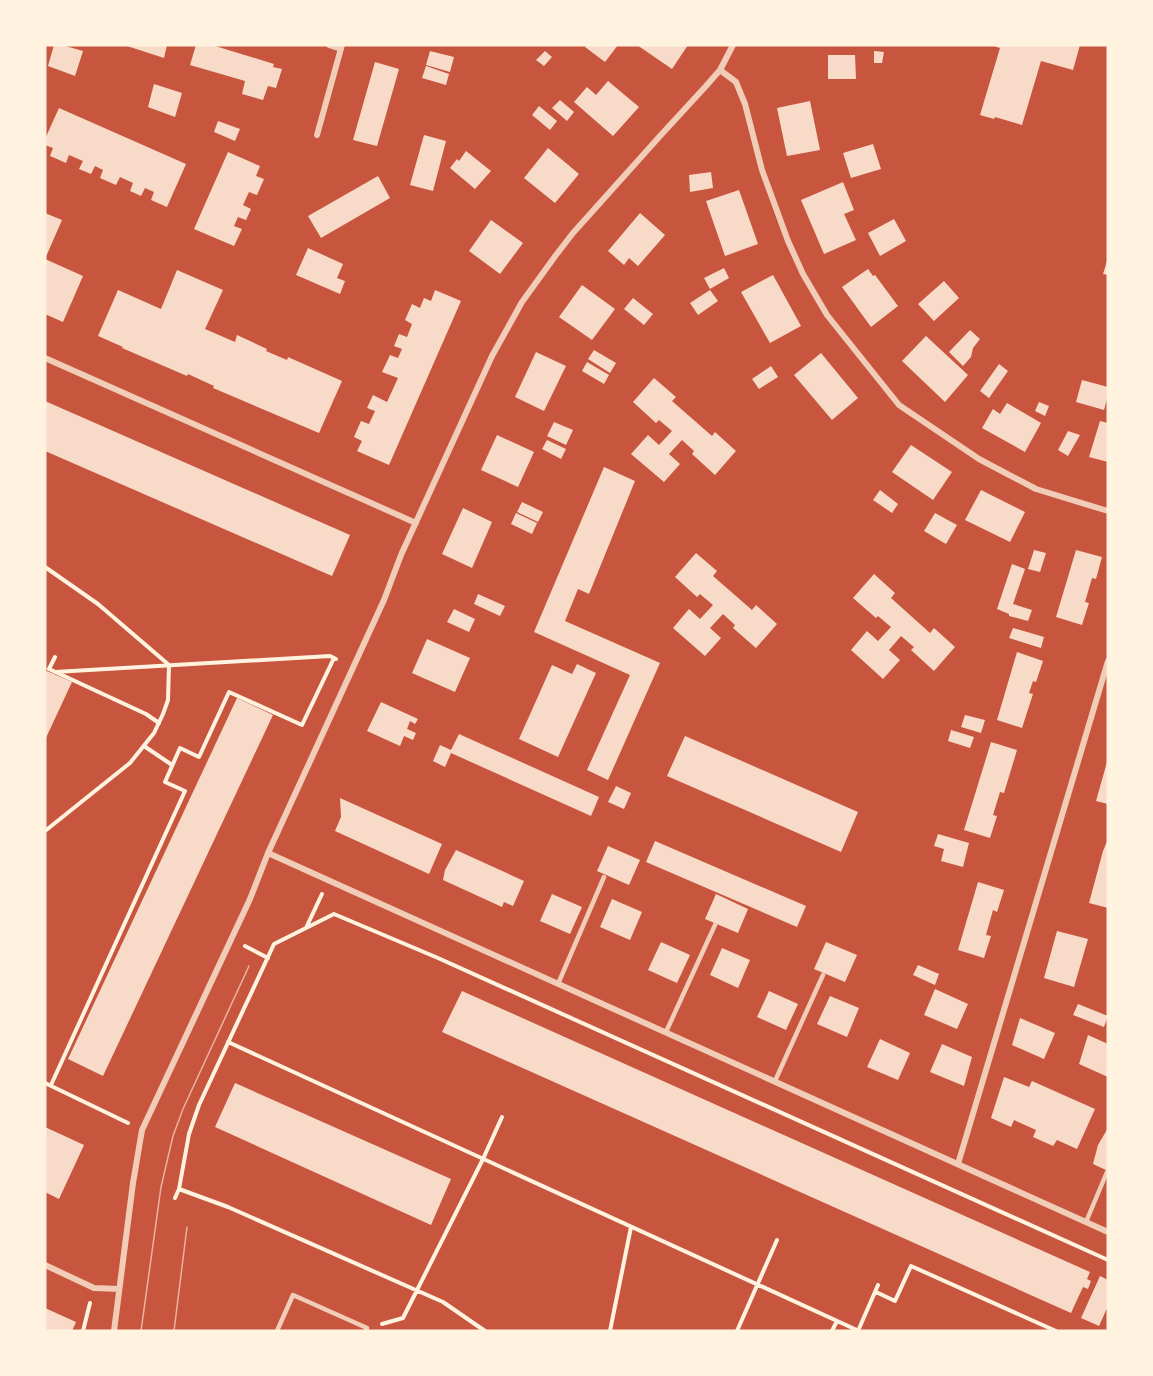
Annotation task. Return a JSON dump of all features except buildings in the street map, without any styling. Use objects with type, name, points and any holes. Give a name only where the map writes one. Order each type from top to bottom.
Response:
[{"type":"street","points":[[317,135],[342,47],[329,45]]},
{"type":"street","points":[[114,1331],[142,1130],[250,899],[268,853],[492,356],[522,302],[573,233],[720,70],[732,45]]},
{"type":"street","points":[[720,70],[736,82],[745,104],[762,170],[803,274],[827,315],[899,405],[979,459],[1036,489],[1108,511]]},
{"type":"street","points":[[45,358],[416,523]]},
{"type":"street","points":[[958,1164],[1108,662]]},
{"type":"street","points":[[268,853],[1108,1232]]},
{"type":"street","points":[[45,1265],[94,1288],[119,1289]]},
{"type":"lane","points":[[558,984],[604,877]]},
{"type":"lane","points":[[666,1032],[715,925]]},
{"type":"lane","points":[[775,1081],[823,975]]},
{"type":"lane","points":[[1086,1222],[1107,1172]]},
{"type":"lane","points":[[277,1331],[293,1295],[366,1329]]},
{"type":"path","points":[[45,567],[98,604],[169,665]]},
{"type":"path","points":[[55,657],[49,669],[146,714],[159,723]]},
{"type":"path","points":[[51,1085],[185,791],[165,782],[180,748],[199,756],[229,692],[302,725],[332,657],[55,672]]},
{"type":"path","points":[[45,831],[130,763],[144,746],[159,723],[168,700],[169,665]]},
{"type":"path","points":[[144,746],[172,765]]},
{"type":"path","points":[[306,928],[329,880]]},
{"type":"path","points":[[175,1198],[179,1189],[189,1134],[199,1105],[274,944],[334,914],[449,963],[1108,1260]]},
{"type":"path","points":[[231,939],[268,958]]},
{"type":"path","points":[[228,1042],[859,1331],[878,1285]]},
{"type":"path","points":[[45,1083],[142,1130]]},
{"type":"path","points":[[366,1329],[403,1318],[502,1117]]},
{"type":"path","points":[[179,1189],[228,1207],[443,1302],[485,1331]]},
{"type":"path","points":[[610,1331],[631,1227]]},
{"type":"path","points":[[737,1331],[777,1240]]},
{"type":"path","points":[[876,1292],[895,1301],[911,1266],[1056,1331]]},
{"type":"path","points":[[83,1331],[94,1288]]},
{"type":"path","points":[[832,1331],[837,1321]]},
{"type":"tram line","points":[[141,1331],[161,1187],[173,1136],[183,1109],[249,966]]},
{"type":"tram line","points":[[174,1331],[187,1227]]}]
